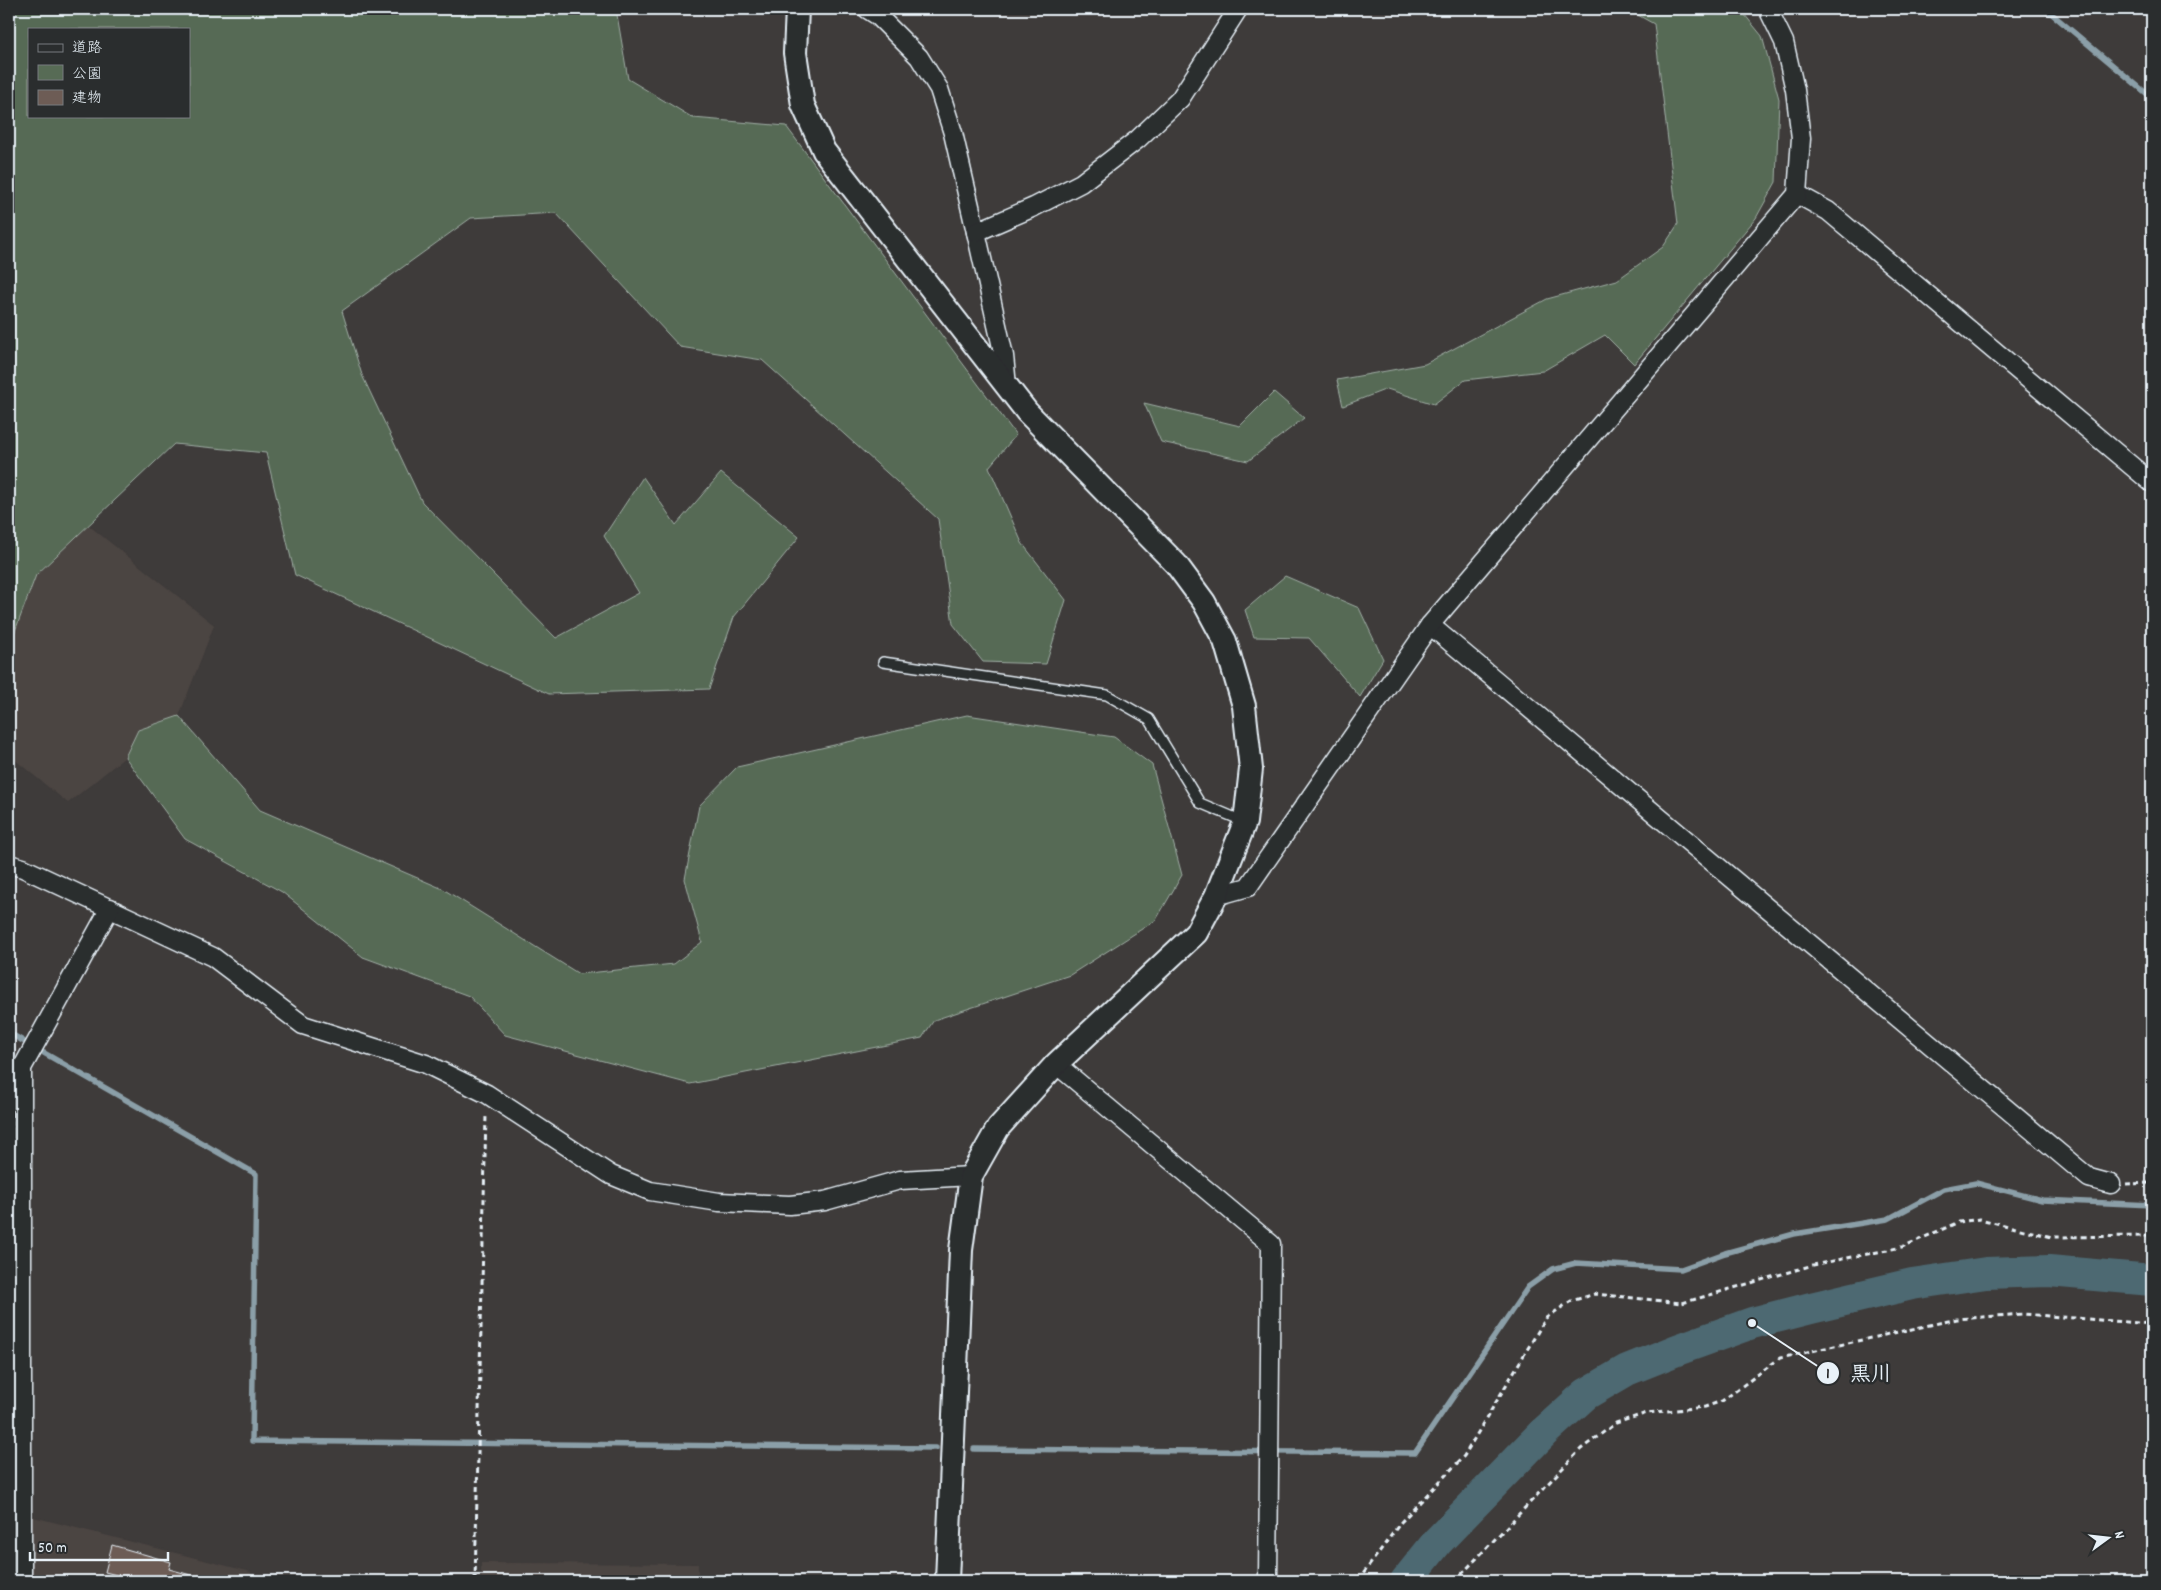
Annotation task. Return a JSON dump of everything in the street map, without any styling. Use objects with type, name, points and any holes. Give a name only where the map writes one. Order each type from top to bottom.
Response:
[{"type":"street","points":[[797,9],[795,53],[803,105],[824,151],[1028,412],[1176,564],[1204,602],[1225,641],[1244,706],[1251,769],[1245,822],[1216,896],[1196,933],[1056,1064],[998,1128],[971,1176],[961,1250],[947,1581]]},
{"type":"street","points":[[867,9],[878,16],[919,57],[939,89],[953,133],[976,232],[1004,356],[1007,386]]},
{"type":"street","points":[[976,232],[1034,207],[1081,183],[1138,139],[1180,99],[1238,9]]},
{"type":"street","points":[[1216,896],[1248,887],[1430,625],[1797,194],[1801,138],[1795,90],[1784,42],[1768,9]]},
{"type":"street","points":[[1797,194],[1828,211],[2152,482]]},
{"type":"street","points":[[1430,625],[2088,1178],[2111,1184]]},
{"type":"street","points":[[9,864],[23,868],[213,957],[303,1025],[426,1064],[487,1094],[611,1175],[650,1191],[719,1202],[790,1205],[825,1201],[900,1180],[971,1176]]},
{"type":"street","points":[[22,1581],[22,1068],[110,908]]},
{"type":"street","points":[[1056,1064],[1271,1244],[1268,1581]]},
{"type":"lane","points":[[883,662],[1107,695],[1149,719],[1200,803],[1245,822]]},
{"type":"path","points":[[475,1581],[487,1094]]},
{"type":"path","points":[[2111,1184],[2152,1183]]},
{"type":"path","points":[[1358,1581],[1400,1522],[1464,1456],[1546,1318],[1571,1301],[1594,1294],[1682,1303],[1813,1265],[1902,1247],[1958,1222],[1980,1219],[2052,1237],[2152,1236]]},
{"type":"path","points":[[1455,1581],[1581,1449],[1616,1423],[1647,1413],[1704,1407],[1722,1401],[1780,1358],[1966,1318],[2023,1314],[2152,1324]]},
{"type":"shaded area","points":[[88,525],[214,625],[179,716],[138,730],[125,757],[68,803],[9,755],[9,647],[36,575]]},
{"type":"shaded area","points":[[29,1516],[251,1572],[251,1581],[29,1581]]},
{"type":"shaded area","points":[[481,1563],[698,1564],[698,1581],[481,1581]]},
{"type":"green space","points":[[9,9],[531,9],[532,12],[616,9],[628,79],[693,118],[786,126],[1016,435],[989,467],[1022,543],[1066,600],[1046,664],[983,662],[953,624],[938,519],[762,360],[680,347],[556,213],[471,218],[342,311],[362,375],[422,502],[556,638],[639,593],[604,536],[643,477],[676,525],[721,473],[799,537],[734,617],[709,689],[549,694],[295,575],[266,453],[174,444],[36,575],[9,647]]},
{"type":"green space","points":[[1627,9],[1740,9],[1762,36],[1779,99],[1776,182],[1756,218],[1634,364],[1605,335],[1543,371],[1465,380],[1434,404],[1387,389],[1343,406],[1337,380],[1425,364],[1547,299],[1617,280],[1663,247],[1678,224],[1654,24]]},
{"type":"green space","points":[[1274,392],[1304,418],[1248,461],[1161,442],[1144,403],[1240,426]]},
{"type":"green space","points":[[1285,576],[1359,608],[1383,659],[1360,697],[1309,638],[1254,637],[1245,610]]},
{"type":"green space","points":[[967,715],[1114,737],[1152,765],[1182,875],[1156,920],[1070,975],[934,1020],[922,1038],[690,1084],[505,1035],[469,996],[363,957],[282,892],[185,839],[125,757],[138,730],[179,716],[260,810],[443,889],[579,974],[674,964],[702,942],[685,879],[699,806],[737,767]]},
{"type":"building","points":[[112,1545],[171,1562],[169,1569],[198,1577],[198,1581],[140,1581],[105,1572]]},
{"type":"waterway","points":[[2046,9],[2152,98]]},
{"type":"waterway","points":[[9,1033],[23,1041]]},
{"type":"waterway","points":[[44,1053],[256,1174],[252,1441],[936,1448]]},
{"type":"waterway","points":[[974,1449],[1415,1453],[1528,1287],[1553,1269],[1576,1263],[1681,1269],[1725,1253],[1794,1234],[1888,1219],[1944,1189],[1976,1183],[2042,1200],[2152,1205]]},
{"type":"waterway","points":[[1406,1581],[1438,1541],[1543,1433],[1586,1394],[1627,1370],[1752,1323],[1912,1284],[1986,1273],[2049,1271],[2152,1280]]},
{"type":"place","name":"黒川","points":[[1752,1323]]}]
